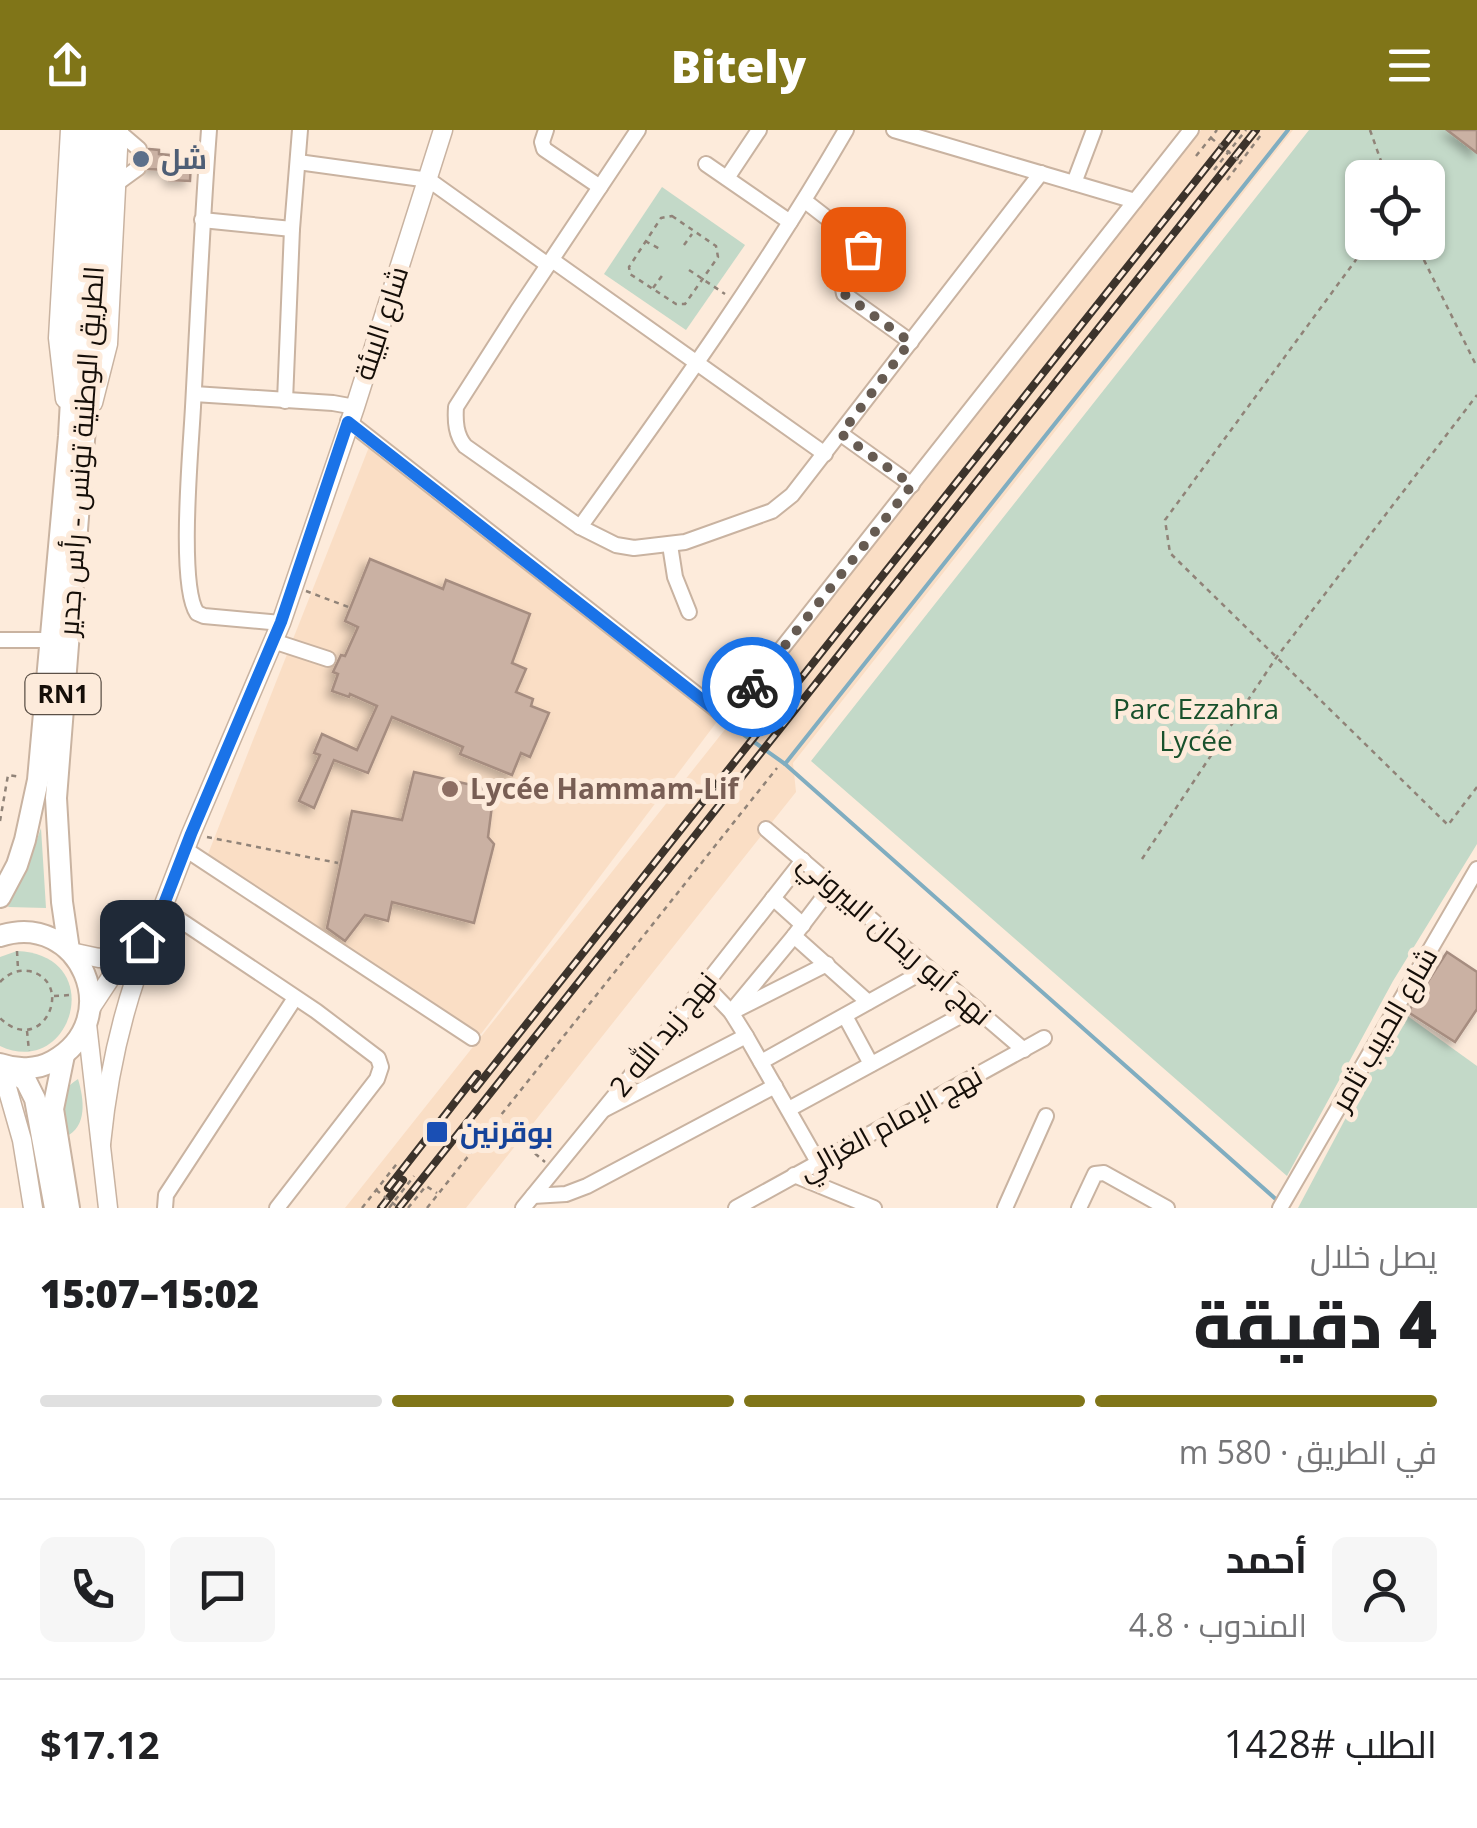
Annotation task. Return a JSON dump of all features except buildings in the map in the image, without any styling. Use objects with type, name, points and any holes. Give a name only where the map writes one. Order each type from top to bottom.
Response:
[{"type":"highway","name":"الطريق الوطنية تونس - رأس جدير","points":[[0,897],[25,840],[38,780],[50,640],[92,338],[86,130]]},
{"type":"highway","name":"الطريق الوطنية تونس - رأس جدير","points":[[89,235],[113,131]]},
{"type":"highway","name":"الطريق الوطنية تونس - رأس جدير","points":[[70,951],[62,902],[56,798],[76,436]]},
{"type":"highway","points":[[0,936],[40,934],[70,951]]},
{"type":"highway","name":"RN1","points":[[70,951],[90,988],[89,1017]]},
{"type":"highway","points":[[2,1068],[46,1065],[64,1055],[78,1041],[89,1017]]},
{"type":"highway","points":[[54,1208],[54,1110],[64,1055]]},
{"type":"highway","points":[[2,1068],[26,1081],[36,1099],[69,1208]]},
{"type":"main road","points":[[70,130],[58,338],[76,436]]},
{"type":"main road","name":"شارع البيئة","points":[[89,1017],[110,978],[154,930],[281,622],[444,130]]},
{"type":"main road","points":[[76,436],[108,344],[116,184],[113,131]]},
{"type":"main road","points":[[101,1144],[116,1042],[154,930]]},
{"type":"main road","points":[[70,951],[99,958],[129,954]]},
{"type":"main road","name":"RN1","points":[[89,1017],[108,1208]]},
{"type":"main road","points":[[2,1068],[22,1140],[33,1208]]},
{"type":"street","points":[[209,130],[187,528],[190,600],[197,613],[204,616],[281,622]]},
{"type":"street","points":[[285,401],[300,130]]},
{"type":"street","points":[[546,130],[544,150],[600,187]]},
{"type":"street","points":[[638,130],[456,408],[455,420],[460,440],[466,446],[580,527],[616,545],[634,548],[685,542],[772,511],[792,494],[1040,173]]},
{"type":"street","points":[[726,178],[759,130]]},
{"type":"street","points":[[580,527],[698,362],[805,200],[846,130]]},
{"type":"street","points":[[894,130],[1135,201]]},
{"type":"street","points":[[1074,183],[1094,130]]},
{"type":"street","points":[[194,394],[333,402],[726,718],[1191,130]]},
{"type":"street","points":[[113,131],[139,148]]},
{"type":"street","points":[[298,162],[429,180],[698,362],[826,454]]},
{"type":"street","points":[[706,164],[790,222]]},
{"type":"street","points":[[116,184],[138,168]]},
{"type":"street","points":[[805,200],[863,246],[842,284],[844,294],[910,342]]},
{"type":"street","points":[[202,220],[292,229]]},
{"type":"street","points":[[841,434],[912,485]]},
{"type":"street","points":[[670,544],[675,577],[689,612]]},
{"type":"street","points":[[0,640],[50,640]]},
{"type":"street","points":[[272,642],[328,659]]},
{"type":"street","name":"نهج أبو ريحان البيروني","points":[[766,829],[1024,1050]]},
{"type":"street","points":[[188,841],[472,1038]]},
{"type":"street","name":"نهج زيد الله 2","points":[[528,1202],[802,860]]},
{"type":"street","name":"شارع الحبيب ثامر","points":[[1280,1208],[1477,869]]},
{"type":"street","points":[[731,1012],[832,886]]},
{"type":"street","points":[[772,898],[827,964],[868,1002]]},
{"type":"street","points":[[162,908],[378,1058],[381,1067],[376,1079],[276,1208]]},
{"type":"street","points":[[731,1012],[827,964]]},
{"type":"street","points":[[761,1062],[928,968]]},
{"type":"street","points":[[705,985],[731,1012],[818,1162]]},
{"type":"street","points":[[165,1208],[166,1195],[295,998]]},
{"type":"street","points":[[789,1110],[975,1008]]},
{"type":"street","points":[[845,1016],[872,1064]]},
{"type":"street","points":[[600,1112],[746,1036]]},
{"type":"street","name":"نهج الإمام الغزالي","points":[[736,1208],[1044,1038]]},
{"type":"street","points":[[528,1202],[587,1186],[775,1086]]},
{"type":"street","points":[[1005,1208],[1046,1116]]},
{"type":"street","points":[[1078,1208],[1094,1174],[1104,1173],[1168,1208]]},
{"type":"street","points":[[794,1175],[870,1207]]},
{"type":"path","points":[[1196,156],[1217,130]]},
{"type":"path","points":[[1214,170],[1246,130]]},
{"type":"path","points":[[1370,130],[1381,160]]},
{"type":"path","points":[[1227,180],[1261,135]]},
{"type":"path","points":[[1211,138],[1241,162]]},
{"type":"path","points":[[672,216],[716,246],[718,257],[685,304],[676,304],[630,274],[629,267],[645,241],[661,218],[672,216]]},
{"type":"path","points":[[684,245],[694,232]]},
{"type":"path","points":[[645,241],[660,250]]},
{"type":"path","points":[[1355,260],[1164,520],[1170,552],[1448,825],[1477,787]]},
{"type":"path","points":[[1423,260],[1477,368]]},
{"type":"path","points":[[689,270],[737,301]]},
{"type":"path","points":[[652,289],[664,273]]},
{"type":"path","points":[[1142,859],[1276,658],[1477,396]]},
{"type":"path","points":[[294,587],[351,608]]},
{"type":"path","points":[[427,1208],[777,768]]},
{"type":"path","points":[[0,821],[8,775],[38,780]]},
{"type":"path","points":[[188,841],[338,863]]},
{"type":"path","points":[[17,952],[18,971]]},
{"type":"path","points":[[0,982],[8,974],[25,970],[40,976],[52,996],[48,1016],[35,1028],[9,1026],[0,1018]]},
{"type":"path","points":[[52,996],[72,994]]},
{"type":"path","points":[[26,1030],[28,1051]]},
{"type":"path","points":[[496,1120],[554,1170]]},
{"type":"path","points":[[362,1208],[399,1162]]},
{"type":"path","points":[[389,1208],[414,1176]]},
{"type":"path","points":[[408,1208],[426,1186],[438,1194]]},
{"type":"path","points":[[376,1190],[399,1208]]},
{"type":"shaded area","points":[[1201,130],[1293,130],[793,763],[796,792],[466,1208],[345,1208]]},
{"type":"shaded area","name":"Lycée Hammam-Lif","points":[[369,447],[719,719],[481,1034],[206,859]]},
{"type":"green space","name":"Parc Ezzahra Lycée","points":[[1309,130],[1447,130],[1477,153],[1477,844],[1393,981],[1287,1176],[811,761]]},
{"type":"green space","points":[[662,187],[745,245],[686,330],[604,274]]},
{"type":"green space","points":[[41,828],[46,908],[8,907],[26,871]]},
{"type":"green space","points":[[17,951],[46,958],[63,972],[71,992],[70,1013],[61,1032],[46,1046],[25,1052],[0,1046],[0,957]]},
{"type":"green space","points":[[1402,1012],[1477,1066],[1477,1208],[1298,1208]]},
{"type":"green space","points":[[78,1079],[83,1104],[81,1120],[65,1137],[63,1097]]},
{"type":"waterway","points":[[785,764],[1288,130]]},
{"type":"waterway","points":[[740,732],[785,764],[1279,1202]]},
{"type":"railway","points":[[475,1089],[1236,130]]},
{"type":"railway","points":[[399,1208],[1256,130]]},
{"type":"railway","points":[[388,1188],[477,1074]]},
{"type":"railway","points":[[381,1208],[403,1180]]},
{"type":"way so far","points":[[752,687],[912,485],[841,434],[910,342],[844,294],[842,284],[863,249]]},
{"type":"place","name":"شل","points":[[141,159]]},
{"type":"place","name":"Lycée Hammam-Lif","points":[[450,789]]},
{"type":"place","name":"بوقرنين","points":[[437,1132]]},
{"type":"route","points":[[142,942],[154,930],[281,622],[348,422],[724,717],[729,717],[752,687]]}]
